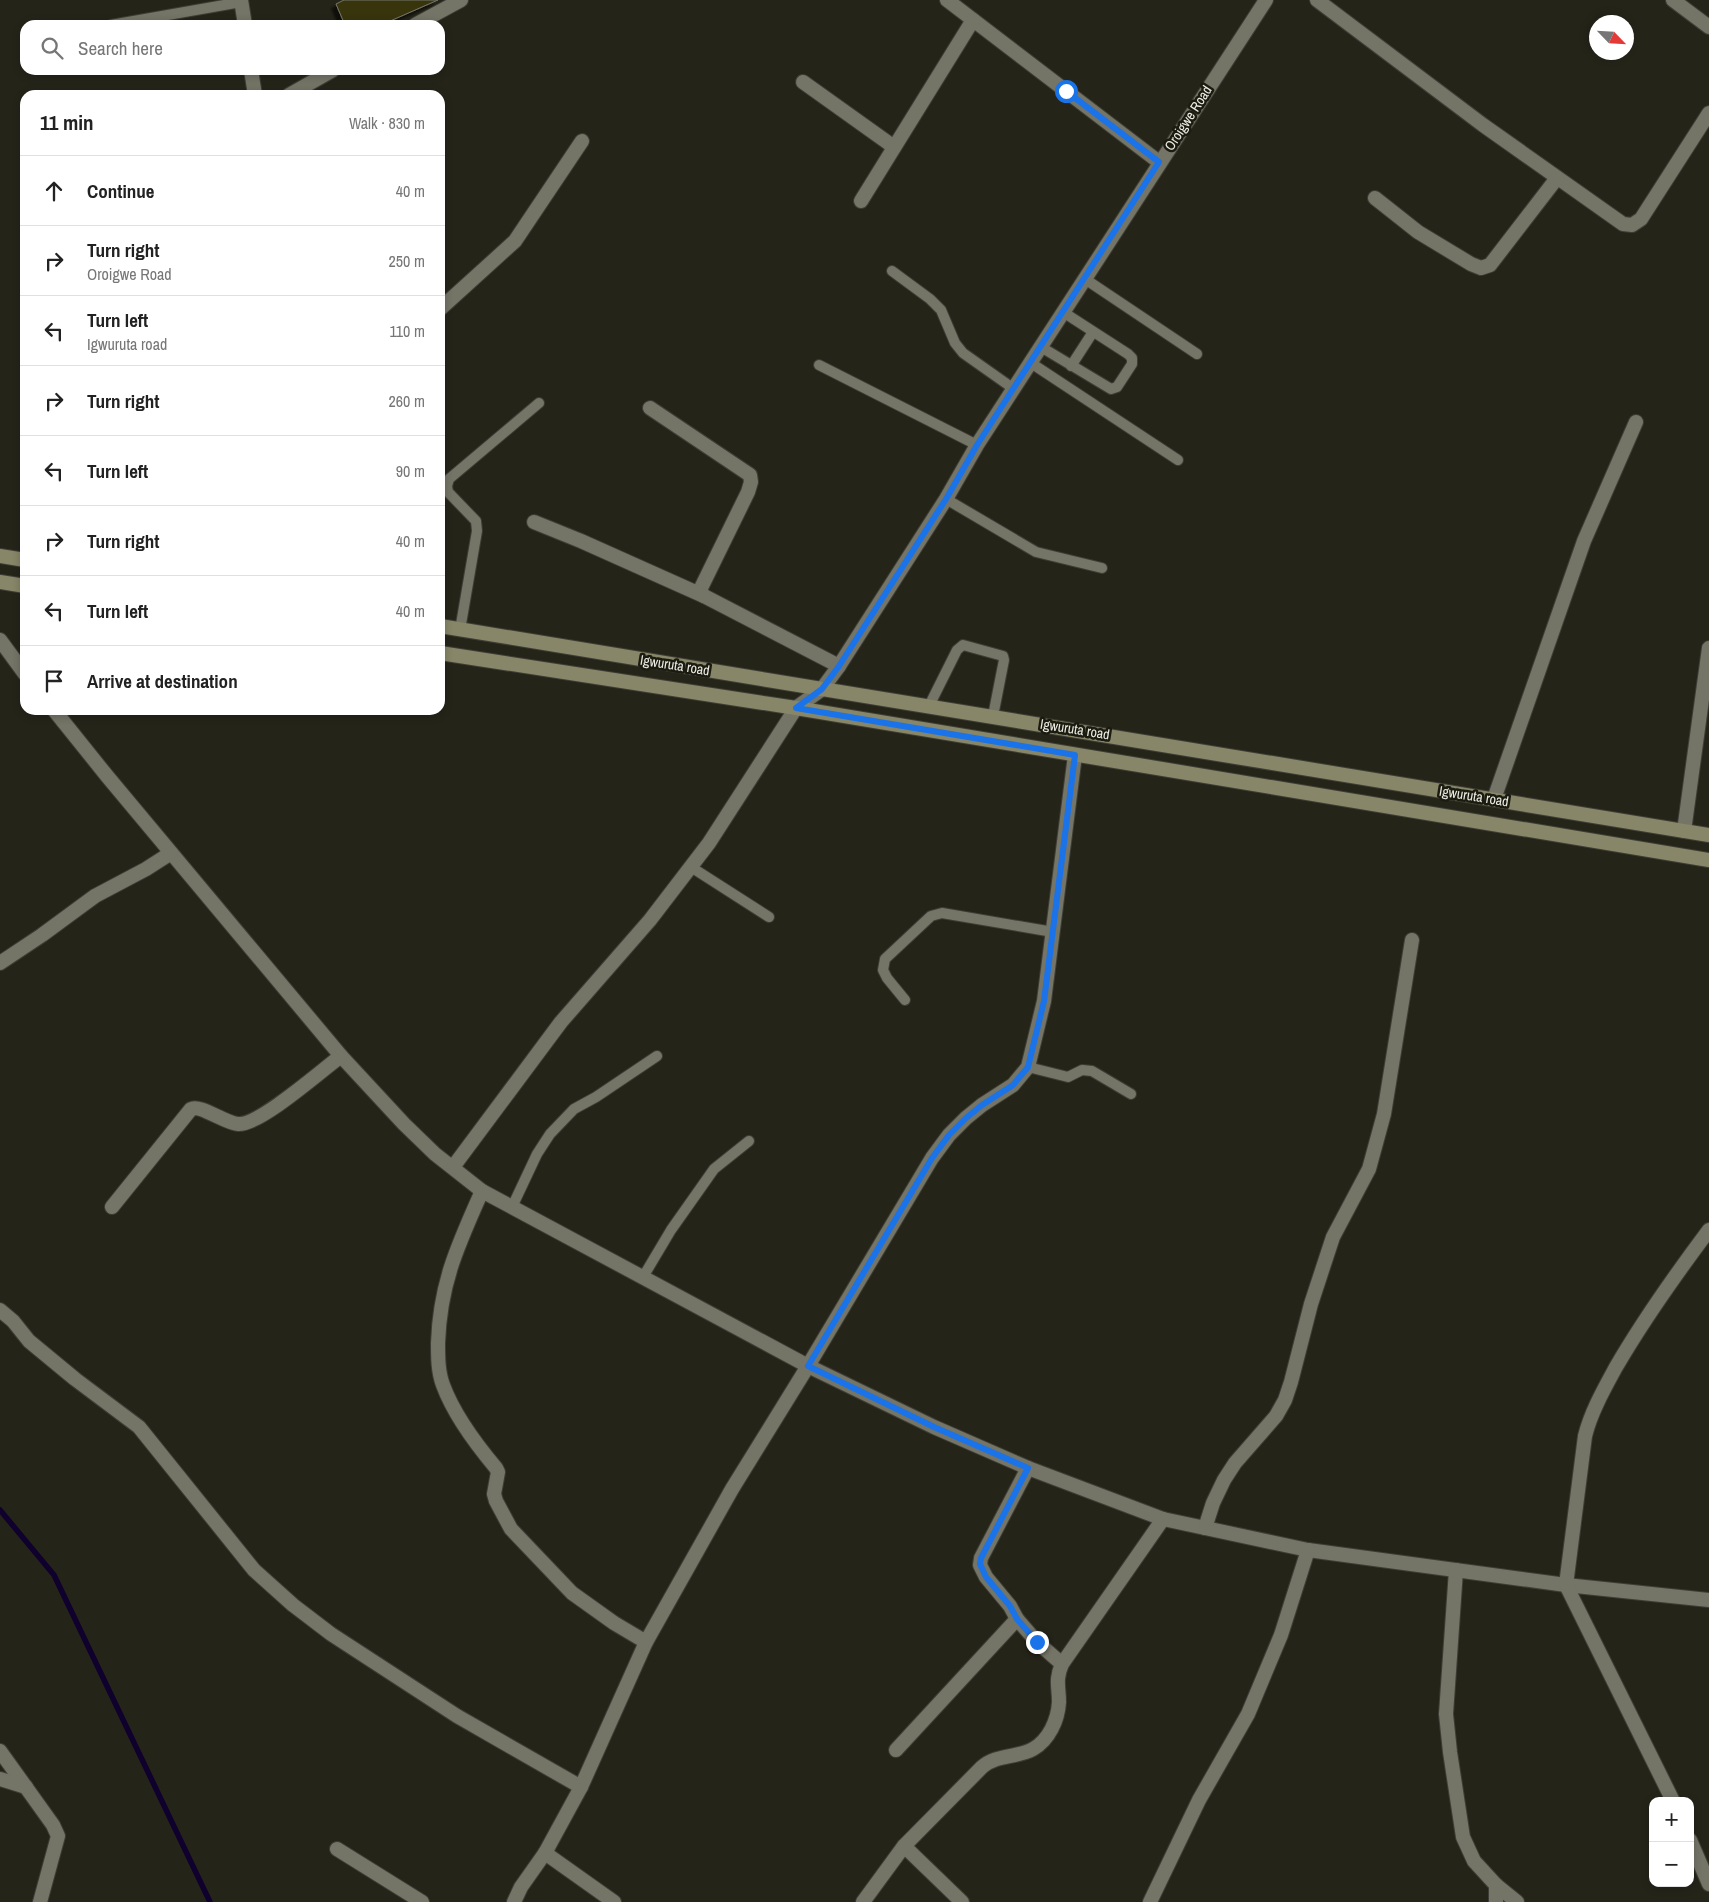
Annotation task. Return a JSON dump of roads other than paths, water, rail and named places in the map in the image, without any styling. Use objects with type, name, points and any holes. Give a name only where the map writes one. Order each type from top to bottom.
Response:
[{"type":"main road","points":[[0,556],[20,559]]},
{"type":"main road","points":[[0,582],[20,585]]},
{"type":"main road","name":"Igwuruta road","points":[[445,627],[1709,835]]},
{"type":"main road","name":"Igwuruta road","points":[[445,654],[796,708],[1709,860]]},
{"type":"street","points":[[424,20],[461,0]]},
{"type":"street","points":[[947,0],[1159,162]]},
{"type":"street","name":"Oroigwe Road","points":[[796,708],[822,689],[839,666],[946,499],[977,445],[1159,162],[1266,0]]},
{"type":"street","points":[[1317,0],[1483,125],[1623,224],[1632,225],[1640,219],[1709,113]]},
{"type":"street","points":[[1673,0],[1709,27]]},
{"type":"street","points":[[241,1],[244,20]]},
{"type":"street","points":[[861,201],[973,20]]},
{"type":"street","points":[[252,75],[254,90]]},
{"type":"street","points":[[298,90],[325,75]]},
{"type":"street","points":[[803,82],[894,148]]},
{"type":"street","points":[[445,304],[515,241],[582,141]]},
{"type":"street","points":[[1375,198],[1418,232],[1481,268],[1490,265],[1557,178]]},
{"type":"street","points":[[650,408],[750,475],[751,478],[748,492],[702,588],[701,592],[704,596]]},
{"type":"street","points":[[1494,799],[1584,541],[1636,422]]},
{"type":"street","points":[[534,522],[704,596],[839,666]]},
{"type":"street","points":[[0,640],[20,667]]},
{"type":"street","points":[[1684,831],[1709,648]]},
{"type":"street","points":[[453,1167],[560,1022],[650,920],[709,843],[796,708]]},
{"type":"street","points":[[58,715],[341,1056],[404,1124],[435,1154],[482,1192],[808,1366],[934,1427],[1028,1468],[1163,1518],[1308,1550],[1566,1584],[1709,1600]]},
{"type":"street","points":[[514,1902],[521,1887],[545,1854],[581,1786],[646,1642],[732,1489],[932,1158],[949,1135],[966,1118],[1013,1085],[1028,1067],[1044,1001],[1075,755]]},
{"type":"street","points":[[0,963],[95,896],[146,869],[171,853]]},
{"type":"street","points":[[1205,1528],[1213,1503],[1224,1480],[1235,1463],[1276,1416],[1285,1400],[1311,1304],[1333,1237],[1370,1169],[1384,1114],[1412,940]]},
{"type":"street","points":[[112,1206],[191,1109],[197,1107],[220,1119],[239,1125],[282,1103],[341,1056]]},
{"type":"street","points":[[482,1192],[458,1244],[447,1276],[439,1322],[438,1360],[442,1383],[453,1409],[498,1472],[494,1494],[511,1529],[572,1592],[614,1623],[646,1642]]},
{"type":"street","points":[[1671,1797],[1566,1584],[1584,1436],[1589,1420],[1626,1350],[1669,1284],[1709,1230]]},
{"type":"street","points":[[0,1310],[13,1321],[29,1341],[75,1379],[139,1427],[254,1570],[293,1605],[331,1634],[457,1716],[581,1786]]},
{"type":"street","points":[[1028,1468],[981,1558],[980,1564],[986,1577],[1010,1606],[1017,1619],[1037,1642],[1062,1664]]},
{"type":"street","points":[[863,1902],[904,1846],[988,1762],[1034,1749],[1047,1737],[1056,1720],[1059,1702],[1058,1674],[1062,1664],[1163,1518]]},
{"type":"street","points":[[1150,1902],[1200,1800],[1248,1714],[1281,1635],[1308,1550]]},
{"type":"street","points":[[1456,1570],[1446,1714],[1463,1837],[1474,1861],[1496,1885],[1517,1902]]},
{"type":"street","points":[[896,1750],[1017,1619]]},
{"type":"street","points":[[0,1751],[53,1825],[58,1836],[40,1902]]},
{"type":"street","points":[[0,1780],[26,1787]]},
{"type":"street","points":[[1691,1842],[1709,1884]]},
{"type":"street","points":[[904,1846],[962,1902]]},
{"type":"street","points":[[336,1849],[422,1902]]},
{"type":"street","points":[[545,1854],[614,1902]]},
{"type":"street","points":[[1496,1885],[1496,1902]]},
{"type":"lane","points":[[138,20],[241,1]]},
{"type":"lane","points":[[892,271],[930,299],[941,310],[955,343],[963,354],[1014,389]]},
{"type":"lane","points":[[1085,279],[1197,354]]},
{"type":"lane","points":[[1041,347],[1111,389],[1117,387],[1132,364],[1132,358],[1063,312]]},
{"type":"lane","points":[[1071,366],[1093,332]]},
{"type":"lane","points":[[1031,362],[1178,460]]},
{"type":"lane","points":[[818,365],[977,445]]},
{"type":"lane","points":[[460,630],[477,531],[476,521],[448,492],[449,479],[539,403]]},
{"type":"lane","points":[[946,499],[1036,552],[1102,568]]},
{"type":"lane","points":[[929,706],[957,650],[963,645],[1003,656],[1004,660],[994,716]]},
{"type":"lane","points":[[691,867],[769,917]]},
{"type":"lane","points":[[905,1000],[886,978],[883,970],[885,959],[931,916],[942,913],[1053,932]]},
{"type":"lane","points":[[512,1208],[538,1154],[550,1134],[574,1109],[596,1097],[657,1056]]},
{"type":"lane","points":[[1028,1067],[1068,1076],[1082,1070],[1092,1071],[1131,1094]]},
{"type":"lane","points":[[643,1277],[671,1230],[714,1169],[749,1141]]},
{"type":"waterway","points":[[0,1510],[54,1575],[210,1902]]}]
